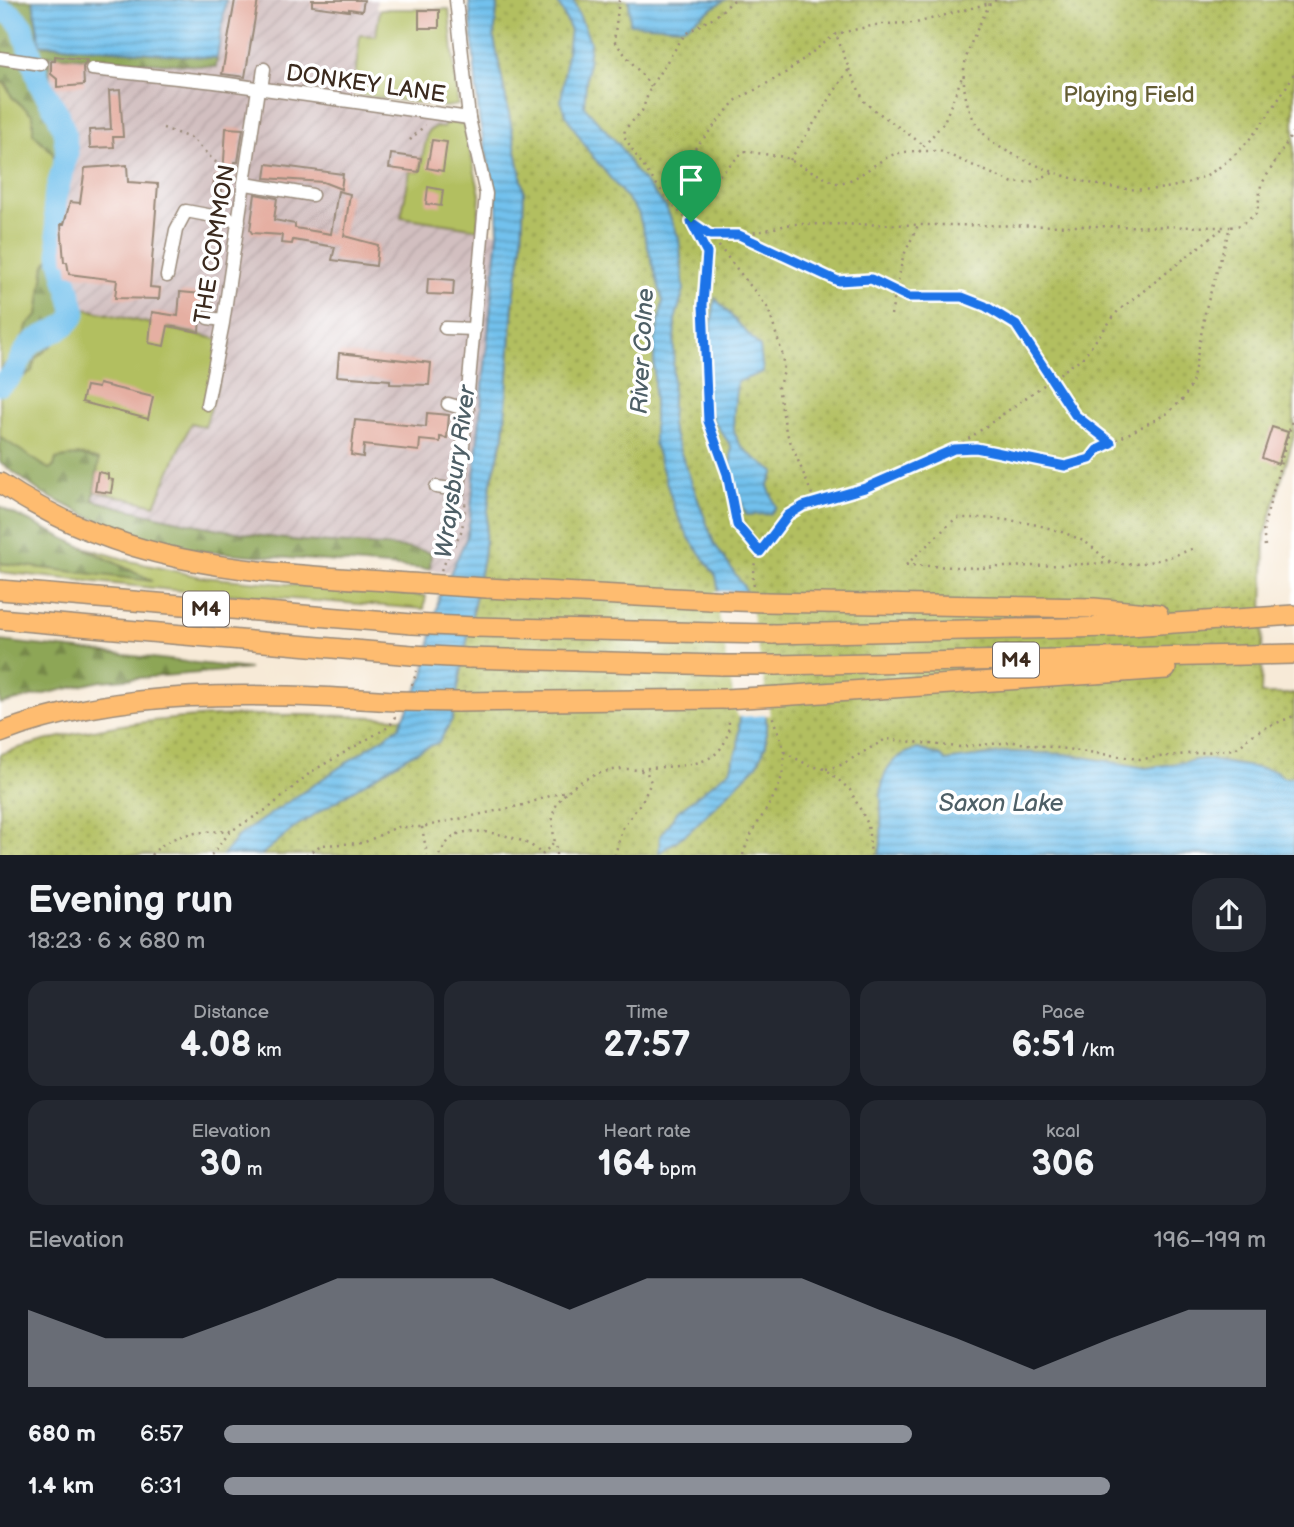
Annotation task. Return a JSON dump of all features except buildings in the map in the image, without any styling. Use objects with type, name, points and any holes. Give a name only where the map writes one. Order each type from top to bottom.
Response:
[{"type":"highway","points":[[0,483],[85,531],[145,552],[245,569],[432,579],[487,589],[764,602],[1094,608],[1209,619]]},
{"type":"highway","name":"M4","points":[[0,590],[412,624],[718,633],[1114,627],[1294,615]]},
{"type":"highway","name":"M4","points":[[0,619],[415,659],[776,665],[1294,654]]},
{"type":"highway","points":[[0,733],[64,714],[162,698],[280,696],[457,702],[725,699],[1155,670],[1257,655]]},
{"type":"street","points":[[436,487],[459,490],[486,194],[469,118],[456,0]]},
{"type":"street","points":[[0,58],[34,63]]},
{"type":"street","name":"DONKEY LANE","points":[[92,69],[469,118]]},
{"type":"street","name":"THE COMMON","points":[[207,404],[264,69]]},
{"type":"street","points":[[246,179],[312,195]]},
{"type":"street","points":[[167,276],[176,230],[184,213],[191,210],[239,221]]},
{"type":"street","points":[[208,317],[223,320]]},
{"type":"street","points":[[445,328],[475,329]]},
{"type":"street","points":[[448,404],[468,410]]},
{"type":"path","points":[[619,0],[614,41],[651,86]]},
{"type":"path","points":[[734,0],[717,15],[685,34],[651,86],[642,110],[625,129],[624,136],[675,208],[710,235],[768,308],[782,353],[784,372],[778,387],[786,431],[815,502]]},
{"type":"path","points":[[760,552],[737,525],[727,474],[708,421],[703,305],[707,253],[690,220],[691,203],[687,176],[693,151],[722,120],[735,101],[784,74],[836,34],[880,24],[916,23],[996,0]]},
{"type":"path","points":[[919,152],[944,122],[963,72],[965,58],[990,2]]},
{"type":"path","points":[[836,34],[865,103],[925,146]]},
{"type":"path","points":[[789,159],[849,69]]},
{"type":"path","points":[[963,72],[971,114],[984,135],[1013,154],[1056,172],[1117,188],[1156,189],[1203,177],[1237,153],[1263,121],[1294,74]]},
{"type":"path","points":[[410,140],[425,125]]},
{"type":"path","points":[[163,128],[192,139],[225,168],[246,179]]},
{"type":"path","points":[[710,235],[739,235],[792,224],[1230,227],[1241,225],[1256,213],[1261,185],[1294,131]]},
{"type":"path","points":[[691,203],[744,151],[763,151],[789,159],[824,179],[843,183],[897,153],[940,150],[1013,183],[1031,182],[1056,172]]},
{"type":"path","points":[[891,315],[903,257],[918,225]]},
{"type":"path","points":[[954,449],[976,448],[1065,466],[1090,459],[1097,450],[1168,413],[1183,399],[1192,384],[1206,308],[1230,227]]},
{"type":"path","points":[[751,573],[760,552],[788,515],[815,502],[865,488],[954,449],[1083,357],[1118,311],[1223,228]]},
{"type":"path","points":[[739,235],[822,276],[838,281],[871,279],[908,297],[962,297],[985,306],[1016,325],[1075,415],[1111,443]]},
{"type":"path","points":[[1265,546],[1263,529],[1294,413]]},
{"type":"path","points":[[432,579],[462,530],[467,484],[461,477]]},
{"type":"path","points":[[1114,563],[1084,541],[1035,525],[995,517],[956,518],[906,565],[978,568],[1114,563],[1169,559],[1194,548]]},
{"type":"path","points":[[211,855],[231,831],[269,808],[311,772],[390,726],[415,659]]},
{"type":"path","points":[[743,855],[746,842],[783,778],[784,752],[810,766],[827,769],[841,765],[852,756],[886,739],[958,747],[1013,742],[1140,759],[1242,747],[1249,738],[1262,730],[1294,716]]},
{"type":"path","points":[[306,855],[321,845],[363,843],[397,827],[422,827],[523,805],[568,790],[595,775],[693,763],[714,757],[724,747],[729,719]]},
{"type":"path","points":[[615,855],[622,829],[651,782],[647,773],[637,769]]},
{"type":"path","points":[[827,769],[850,790],[868,824],[871,855]]},
{"type":"path","points":[[556,855],[555,809],[568,790]]},
{"type":"path","points":[[422,827],[428,855]]},
{"type":"path","points":[[151,855],[165,839],[203,832],[231,831]]},
{"type":"path","points":[[439,855],[454,836],[474,832],[520,839],[534,845],[542,855],[554,842]]},
{"type":"shaded area","points":[[226,0],[377,0],[376,8],[380,9],[376,36],[360,35],[352,104],[446,117],[444,128],[423,145],[419,172],[410,171],[401,217],[498,233],[470,519],[466,539],[449,572],[199,551],[135,535],[90,517],[94,491],[155,505],[191,422],[205,427],[216,340],[73,306],[61,261],[54,201],[67,153],[64,131],[50,99],[49,55],[216,67]]},
{"type":"green space","points":[[0,0],[33,0],[40,44],[217,58],[216,67],[49,55],[50,99],[58,114],[66,145],[54,201],[61,261],[75,313],[70,322],[55,331],[53,344],[35,359],[32,371],[0,392],[3,367],[16,355],[28,324],[38,316],[45,265],[53,254],[51,203],[57,170],[53,153],[33,133],[33,115],[12,97],[7,84],[0,82]]},
{"type":"green space","name":"Playing Field","points":[[498,0],[1294,0],[1294,436],[1265,536],[1261,694],[1294,694],[1294,855],[0,855],[0,754],[113,726],[169,719],[280,715],[452,720],[483,557],[491,482],[504,436],[513,304],[522,246],[524,191],[494,38]]},
{"type":"green space","points":[[380,9],[449,9],[458,105],[446,107],[353,94],[360,35],[376,36]]},
{"type":"green space","points":[[0,76],[12,97],[33,115],[33,133],[53,153],[57,170],[51,203],[53,254],[45,265],[38,316],[28,324],[16,355],[3,366],[0,375]]},
{"type":"green space","points":[[445,122],[464,124],[480,194],[478,229],[401,217],[410,171],[419,172],[428,131],[436,127],[444,128]]},
{"type":"green space","points":[[73,306],[230,342],[205,427],[191,423],[155,505],[94,491],[98,460],[80,455],[56,459],[54,467],[49,469],[0,438],[0,392],[32,371],[35,359],[53,344],[54,333],[71,322],[76,313]]},
{"type":"green space","points":[[0,437],[49,469],[54,467],[56,459],[80,455],[99,460],[93,500],[167,518],[267,537],[420,550],[431,553],[430,568],[199,551],[135,535],[43,494],[0,462]]},
{"type":"green space","points":[[0,506],[8,511],[152,581],[0,563]]},
{"type":"green space","points":[[81,546],[130,561],[201,577],[426,596],[424,609],[172,590],[0,572],[0,563],[150,580]]},
{"type":"green space","points":[[0,641],[249,669],[101,681],[0,704]]},
{"type":"water","points":[[33,0],[226,0],[217,58],[40,44]]},
{"type":"water","points":[[469,0],[498,0],[494,38],[524,191],[522,246],[513,304],[504,435],[491,482],[483,557],[452,720],[439,742],[410,755],[298,825],[261,855],[223,855],[238,836],[399,727],[424,675],[439,597],[466,539],[498,233],[497,205],[479,119]]},
{"type":"water","points":[[557,0],[573,0],[590,41],[584,106],[620,146],[634,170],[666,207],[679,238],[684,290],[675,320],[671,426],[714,543],[744,587],[766,712],[766,745],[757,765],[690,831],[659,853],[660,836],[678,811],[730,770],[738,746],[740,713],[716,576],[689,538],[675,510],[654,443],[654,344],[663,301],[638,212],[589,152],[567,117],[561,101],[570,29]]},
{"type":"water","points":[[629,0],[725,0],[684,27],[630,24]]},
{"type":"water","points":[[715,298],[760,347],[763,372],[737,382],[734,427],[740,445],[775,472],[768,486],[776,507],[770,514],[746,515],[731,473],[731,446],[713,420],[702,393],[711,358],[710,337]]},
{"type":"water","name":"Saxon Lake","points":[[918,749],[941,756],[946,761],[1009,752],[1066,754],[1146,768],[1203,759],[1276,771],[1284,778],[1294,777],[1294,855],[879,855],[884,778],[890,766],[901,756]]},
{"type":"pier","points":[[715,591],[748,592],[770,715],[737,717]]},
{"type":"waterway","points":[[0,10],[12,15],[22,26],[40,84],[58,114],[64,131],[67,153],[54,201],[61,261],[75,313],[66,324],[30,345],[11,376],[0,384]]},
{"type":"route","points":[[691,222],[710,235],[739,235],[822,276],[838,281],[871,279],[908,297],[962,297],[985,306],[1016,325],[1075,415],[1111,443],[1097,450],[1090,459],[1065,466],[976,448],[954,449],[865,488],[803,506],[788,515],[760,552],[737,525],[727,474],[708,421],[703,305],[707,253],[691,222]]},
{"type":"water label","name":"River Colne","points":[[642,351]]},
{"type":"water label","name":"Wraysbury River","points":[[455,472]]}]
